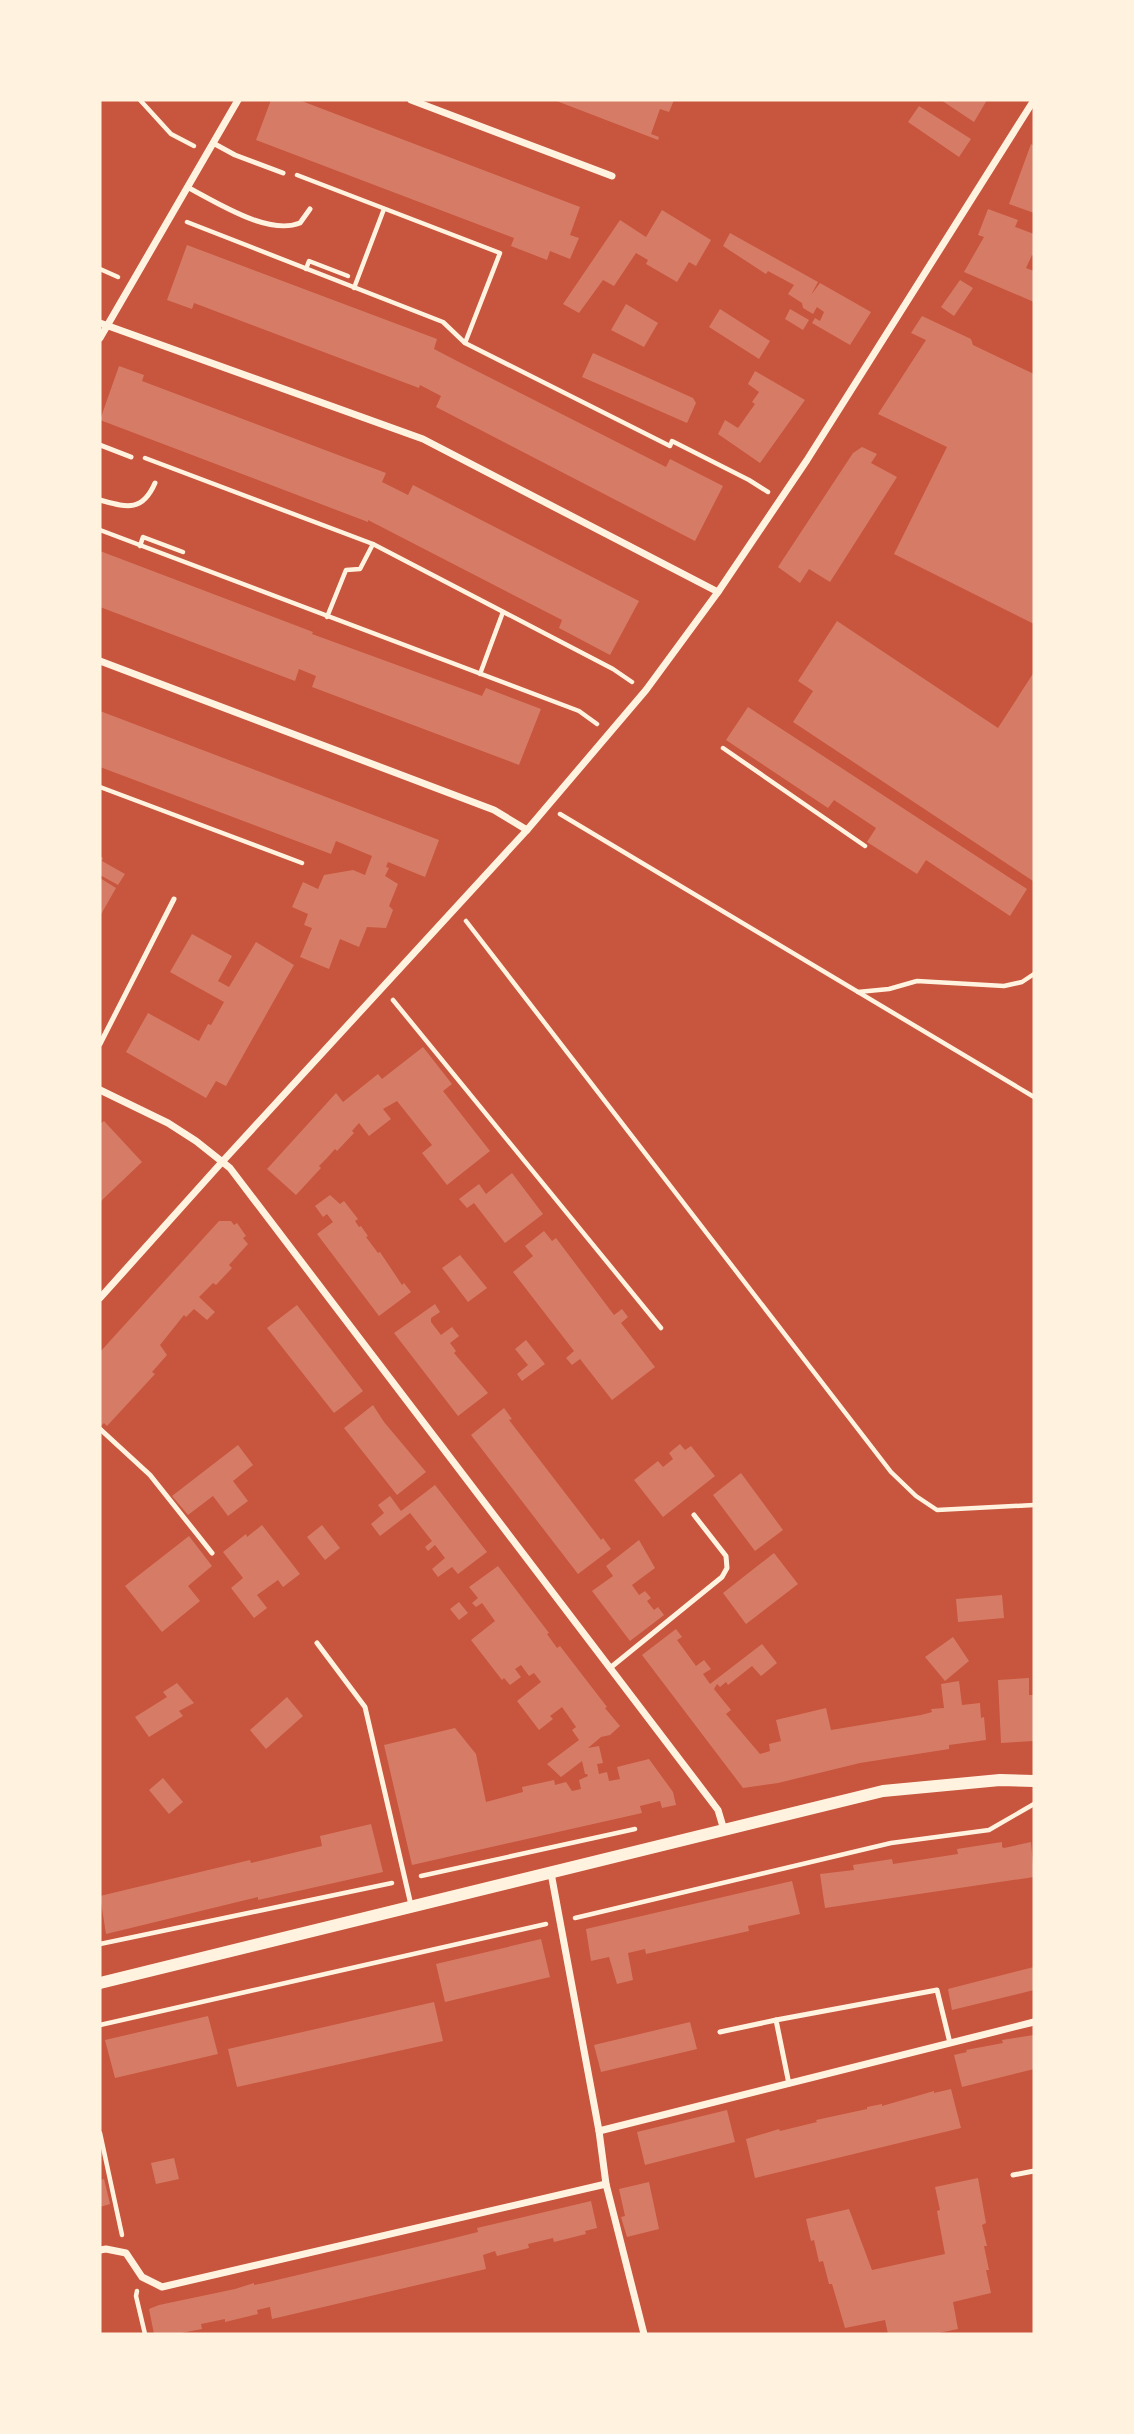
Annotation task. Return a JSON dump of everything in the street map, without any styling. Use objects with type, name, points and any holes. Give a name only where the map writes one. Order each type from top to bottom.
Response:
[{"type":"street","points":[[100,338],[103,325],[238,100]]},
{"type":"street","points":[[411,100],[612,176]]},
{"type":"street","points":[[100,1298],[457,908],[646,690],[780,501],[1034,100]]},
{"type":"street","points":[[103,325],[423,439],[718,592]]},
{"type":"street","points":[[100,661],[494,810],[527,830]]},
{"type":"street","points":[[100,1090],[168,1123],[230,1168],[718,1810],[724,1830]]},
{"type":"street","points":[[101,1980],[883,1791],[1000,1780],[1034,1781]]},
{"type":"street","points":[[551,1873],[599,2131],[606,2184],[644,2334]]},
{"type":"street","points":[[599,2131],[1034,2022]]},
{"type":"street","points":[[100,2250],[125,2253],[142,2277],[162,2287],[606,2184]]},
{"type":"lane","points":[[213,143],[235,155],[283,173]]},
{"type":"lane","points":[[187,187],[235,212],[282,227],[300,223],[310,209]]},
{"type":"lane","points":[[100,445],[131,457]]},
{"type":"lane","points":[[100,500],[126,507],[138,504],[149,498],[155,484]]},
{"type":"lane","points":[[100,1044],[174,899]]},
{"type":"lane","points":[[100,1429],[150,1475],[212,1553]]},
{"type":"lane","points":[[610,1668],[722,1577],[727,1568],[726,1556],[694,1515]]},
{"type":"lane","points":[[317,1643],[365,1707],[411,1906]]},
{"type":"lane","points":[[720,2032],[937,1990],[950,2043]]},
{"type":"lane","points":[[776,2020],[789,2084]]},
{"type":"lane","points":[[1013,2175],[1034,2171]]},
{"type":"path","points":[[140,100],[171,134],[207,153]]},
{"type":"path","points":[[283,173],[292,173],[500,253],[465,344]]},
{"type":"path","points":[[354,288],[384,209]]},
{"type":"path","points":[[172,213],[193,226],[443,322],[465,344],[670,446],[672,441],[749,480],[780,501]]},
{"type":"path","points":[[306,269],[309,261],[348,276]]},
{"type":"path","points":[[131,457],[140,456],[373,544],[613,669],[646,690]]},
{"type":"path","points":[[100,530],[579,711],[610,733]]},
{"type":"path","points":[[140,546],[144,537],[183,552]]},
{"type":"path","points":[[327,617],[346,570],[360,569],[373,544]]},
{"type":"path","points":[[480,674],[503,612]]},
{"type":"path","points":[[723,748],[865,846]]},
{"type":"path","points":[[100,787],[302,863]]},
{"type":"path","points":[[546,806],[1034,1097]]},
{"type":"path","points":[[457,908],[891,1472],[915,1496],[937,1510],[1034,1505]]},
{"type":"path","points":[[857,992],[889,989],[917,981],[1004,986],[1022,982],[1034,974]]},
{"type":"path","points":[[383,988],[661,1328]]},
{"type":"path","points":[[100,1944],[637,1828]]},
{"type":"path","points":[[100,2133],[125,2253]]},
{"type":"path","points":[[142,2277],[136,2296],[145,2334]]},
{"type":"building","points":[[271,100],[299,100],[580,207],[570,235],[579,238],[570,259],[550,251],[547,260],[511,246],[514,238],[256,140]]},
{"type":"building","points":[[554,100],[674,100],[669,112],[660,109],[651,134],[659,137],[658,140]]},
{"type":"building","points":[[941,100],[987,100],[974,122]]},
{"type":"building","points":[[919,106],[971,139],[959,157],[908,122]]},
{"type":"building","points":[[1031,144],[1034,146],[1034,213],[1009,204]]},
{"type":"building","points":[[988,209],[1018,220],[1015,227],[1034,234],[1034,256],[1032,255],[1026,268],[1034,271],[1034,302],[964,272],[984,237],[978,235]]},
{"type":"building","points":[[662,210],[711,240],[696,266],[689,262],[677,282],[646,264],[648,260],[636,253],[614,286],[603,280],[579,313],[563,304],[620,220],[646,237]]},
{"type":"building","points":[[730,233],[818,282],[811,295],[820,283],[871,312],[850,345],[812,323],[815,318],[820,321],[824,312],[817,307],[813,314],[803,308],[802,303],[788,294],[794,285],[768,271],[766,274],[723,246]]},
{"type":"building","points":[[187,245],[437,339],[434,349],[459,362],[666,467],[670,459],[723,486],[695,541],[436,407],[441,396],[420,385],[419,388],[194,303],[192,309],[167,300]]},
{"type":"building","points":[[960,280],[973,288],[954,316],[941,307]]},
{"type":"building","points":[[626,304],[658,323],[644,347],[611,330]]},
{"type":"building","points":[[720,309],[770,341],[759,359],[709,327]]},
{"type":"building","points":[[790,309],[809,320],[803,330],[785,319]]},
{"type":"building","points":[[922,316],[971,339],[973,345],[1034,374],[1034,624],[894,554],[947,447],[878,414],[926,340],[911,333]]},
{"type":"building","points":[[593,353],[693,398],[696,403],[687,423],[582,377]]},
{"type":"building","points":[[119,366],[144,375],[142,381],[386,473],[382,482],[408,495],[413,485],[639,601],[610,655],[559,628],[562,620],[368,520],[100,420]]},
{"type":"building","points":[[755,371],[805,400],[760,463],[718,434],[725,420],[738,428],[755,404],[752,402],[759,392],[748,384]]},
{"type":"building","points":[[862,447],[877,454],[871,463],[897,477],[830,582],[809,569],[800,583],[778,567],[853,453]]},
{"type":"building","points":[[100,551],[313,632],[312,634],[482,696],[486,688],[541,709],[519,765],[312,687],[316,676],[299,669],[295,681],[100,607]]},
{"type":"building","points":[[837,621],[998,728],[1034,672],[1033,881],[793,722],[813,691],[798,681]]},
{"type":"building","points":[[748,707],[1027,889],[1010,916],[926,860],[917,874],[867,842],[876,828],[834,800],[828,808],[726,740]]},
{"type":"building","points":[[100,711],[439,840],[425,877],[388,862],[386,867],[389,868],[385,876],[398,884],[389,906],[393,910],[386,928],[367,927],[359,947],[340,939],[329,969],[300,957],[312,928],[304,925],[308,914],[292,907],[303,882],[318,889],[324,875],[353,870],[365,875],[372,856],[336,841],[331,854],[100,767]]},
{"type":"building","points":[[100,856],[102,861],[125,874],[118,885],[100,875]]},
{"type":"building","points":[[100,878],[116,888],[100,916]]},
{"type":"building","points":[[192,934],[232,956],[218,981],[229,987],[256,942],[294,965],[226,1086],[216,1081],[206,1098],[126,1052],[148,1013],[199,1041],[224,1002],[170,972]]},
{"type":"building","points":[[423,1047],[452,1084],[443,1091],[490,1151],[447,1185],[422,1153],[432,1145],[397,1101],[383,1109],[391,1119],[369,1136],[359,1123],[352,1131],[354,1133],[319,1166],[321,1168],[296,1195],[267,1169],[336,1093],[343,1102],[378,1074],[382,1079]]},
{"type":"building","points":[[104,1121],[142,1162],[100,1202],[100,1124]]},
{"type":"building","points":[[512,1173],[543,1214],[505,1243],[474,1203],[467,1208],[459,1199],[479,1184],[486,1194]]},
{"type":"building","points":[[330,1195],[340,1204],[344,1201],[358,1219],[355,1221],[368,1236],[366,1237],[378,1253],[380,1252],[402,1285],[404,1283],[411,1292],[379,1316],[317,1234],[333,1222],[327,1214],[323,1217],[315,1206]]},
{"type":"building","points":[[219,1221],[231,1221],[234,1225],[237,1223],[248,1244],[229,1265],[232,1268],[216,1285],[213,1283],[199,1297],[215,1312],[207,1320],[194,1309],[186,1317],[184,1315],[160,1345],[167,1355],[152,1372],[155,1374],[107,1426],[104,1423],[100,1427],[100,1352]]},
{"type":"building","points":[[544,1231],[552,1241],[556,1238],[614,1315],[622,1309],[628,1317],[621,1323],[655,1367],[612,1400],[580,1359],[572,1365],[566,1358],[574,1351],[513,1272],[533,1256],[525,1246]]},
{"type":"building","points":[[460,1255],[487,1288],[468,1302],[442,1268]]},
{"type":"building","points":[[435,1304],[440,1312],[431,1318],[431,1322],[441,1335],[452,1327],[459,1336],[450,1343],[456,1351],[454,1353],[488,1393],[458,1416],[394,1333]]},
{"type":"building","points":[[297,1305],[363,1391],[334,1413],[267,1328]]},
{"type":"building","points":[[526,1340],[545,1364],[522,1381],[517,1374],[528,1365],[515,1349]]},
{"type":"building","points":[[373,1405],[426,1472],[397,1495],[344,1428]]},
{"type":"building","points":[[504,1408],[512,1419],[509,1420],[601,1540],[603,1538],[611,1549],[578,1574],[471,1435]]},
{"type":"building","points":[[680,1444],[685,1450],[691,1446],[715,1476],[663,1517],[634,1480],[658,1461],[663,1467],[673,1459],[669,1453]]},
{"type":"building","points":[[238,1445],[253,1465],[233,1481],[248,1501],[228,1516],[213,1496],[188,1515],[172,1496]]},
{"type":"building","points":[[741,1473],[783,1530],[755,1551],[713,1495]]},
{"type":"building","points":[[435,1485],[487,1552],[458,1574],[452,1567],[438,1577],[432,1569],[445,1558],[435,1545],[428,1551],[425,1547],[432,1541],[410,1513],[380,1536],[371,1524],[384,1513],[378,1505],[390,1496],[401,1511]]},
{"type":"building","points":[[262,1525],[300,1574],[283,1587],[278,1580],[257,1595],[267,1608],[254,1618],[231,1588],[243,1578],[223,1552]]},
{"type":"building","points":[[322,1525],[340,1548],[325,1560],[307,1537]]},
{"type":"building","points":[[189,1536],[212,1566],[188,1586],[200,1601],[162,1632],[125,1586]]},
{"type":"building","points":[[639,1540],[655,1568],[632,1585],[639,1595],[645,1591],[651,1598],[647,1601],[654,1610],[658,1607],[664,1615],[630,1641],[592,1591],[613,1576],[606,1566]]},
{"type":"building","points":[[774,1553],[798,1584],[746,1624],[723,1593]]},
{"type":"building","points":[[498,1566],[549,1633],[547,1634],[557,1648],[560,1646],[620,1726],[588,1748],[599,1746],[603,1763],[597,1764],[599,1774],[607,1772],[609,1781],[620,1779],[617,1767],[649,1759],[673,1792],[676,1805],[662,1808],[660,1801],[640,1806],[642,1813],[412,1865],[384,1745],[455,1728],[476,1754],[486,1802],[523,1792],[522,1787],[554,1780],[555,1785],[566,1782],[572,1791],[581,1789],[579,1780],[588,1776],[582,1761],[561,1777],[547,1764],[579,1740],[572,1730],[576,1727],[562,1707],[550,1716],[553,1719],[539,1730],[517,1701],[541,1682],[534,1673],[529,1676],[521,1665],[515,1669],[521,1677],[510,1685],[504,1678],[502,1680],[471,1640],[495,1621],[482,1603],[476,1607],[472,1603],[478,1598],[469,1587]]},
{"type":"building","points":[[1002,1595],[1004,1618],[958,1622],[956,1599]]},
{"type":"building","points":[[459,1602],[468,1613],[459,1620],[450,1609]]},
{"type":"building","points":[[676,1629],[682,1637],[677,1640],[696,1666],[704,1660],[711,1669],[703,1674],[710,1684],[762,1644],[777,1663],[761,1676],[752,1666],[728,1685],[726,1682],[720,1687],[717,1684],[714,1689],[731,1710],[726,1714],[760,1754],[770,1751],[769,1744],[781,1741],[776,1720],[826,1708],[831,1730],[921,1715],[932,1712],[931,1709],[944,1708],[941,1684],[959,1681],[962,1705],[980,1703],[986,1740],[949,1745],[949,1749],[860,1763],[778,1783],[743,1788],[642,1655]]},
{"type":"building","points":[[953,1637],[969,1661],[945,1681],[925,1657]]},
{"type":"building","points":[[1029,1678],[1029,1695],[1034,1695],[1034,1741],[1001,1743],[998,1680]]},
{"type":"building","points":[[177,1683],[194,1703],[179,1711],[183,1716],[149,1737],[135,1717],[167,1697],[163,1692]]},
{"type":"building","points":[[287,1697],[303,1716],[266,1749],[250,1730]]},
{"type":"building","points":[[163,1778],[183,1802],[169,1814],[149,1790]]},
{"type":"building","points":[[371,1824],[383,1872],[258,1900],[258,1897],[106,1934],[100,1896],[250,1860],[251,1863],[322,1846],[320,1836]]},
{"type":"building","points":[[1002,1842],[1004,1848],[1031,1842],[1034,1877],[825,1908],[820,1874],[854,1870],[853,1865],[892,1859],[893,1864],[958,1854],[957,1849]]},
{"type":"building","points":[[792,1881],[800,1914],[748,1926],[749,1931],[646,1954],[645,1949],[628,1953],[633,1980],[617,1984],[609,1957],[591,1961],[586,1929]]},
{"type":"building","points":[[541,1939],[550,1977],[445,2002],[436,1964]]},
{"type":"building","points":[[1034,1967],[1034,1990],[952,2010],[948,1989]]},
{"type":"building","points":[[434,2002],[443,2041],[237,2087],[228,2049]]},
{"type":"building","points":[[208,2016],[218,2054],[115,2078],[105,2040]]},
{"type":"building","points":[[690,2022],[697,2049],[601,2072],[594,2045]]},
{"type":"building","points":[[1034,2035],[1034,2069],[962,2087],[954,2055],[1003,2043],[1002,2040]]},
{"type":"building","points":[[951,2089],[961,2128],[755,2178],[746,2139],[867,2107],[882,2106],[934,2091]]},
{"type":"building","points":[[727,2110],[735,2142],[645,2165],[637,2132]]},
{"type":"building","points":[[174,2158],[179,2179],[156,2184],[151,2163]]},
{"type":"building","points":[[978,2178],[986,2223],[982,2225],[987,2246],[984,2246],[989,2270],[986,2270],[991,2293],[953,2302],[958,2329],[934,2334],[888,2334],[885,2320],[845,2328],[832,2284],[829,2284],[823,2261],[819,2262],[814,2240],[811,2241],[806,2219],[849,2209],[872,2270],[945,2254],[935,2187]]},
{"type":"building","points":[[104,2179],[110,2204],[100,2207],[100,2180]]},
{"type":"building","points":[[649,2182],[659,2229],[627,2237],[621,2217],[625,2216],[619,2189]]},
{"type":"building","points":[[591,2201],[597,2228],[585,2231],[586,2234],[554,2242],[553,2238],[528,2244],[529,2248],[497,2256],[495,2251],[483,2255],[486,2269],[272,2319],[270,2307],[257,2310],[258,2314],[225,2322],[225,2319],[201,2324],[202,2329],[176,2334],[154,2334],[149,2309],[159,2305],[442,2241],[478,2232],[477,2228]]}]
